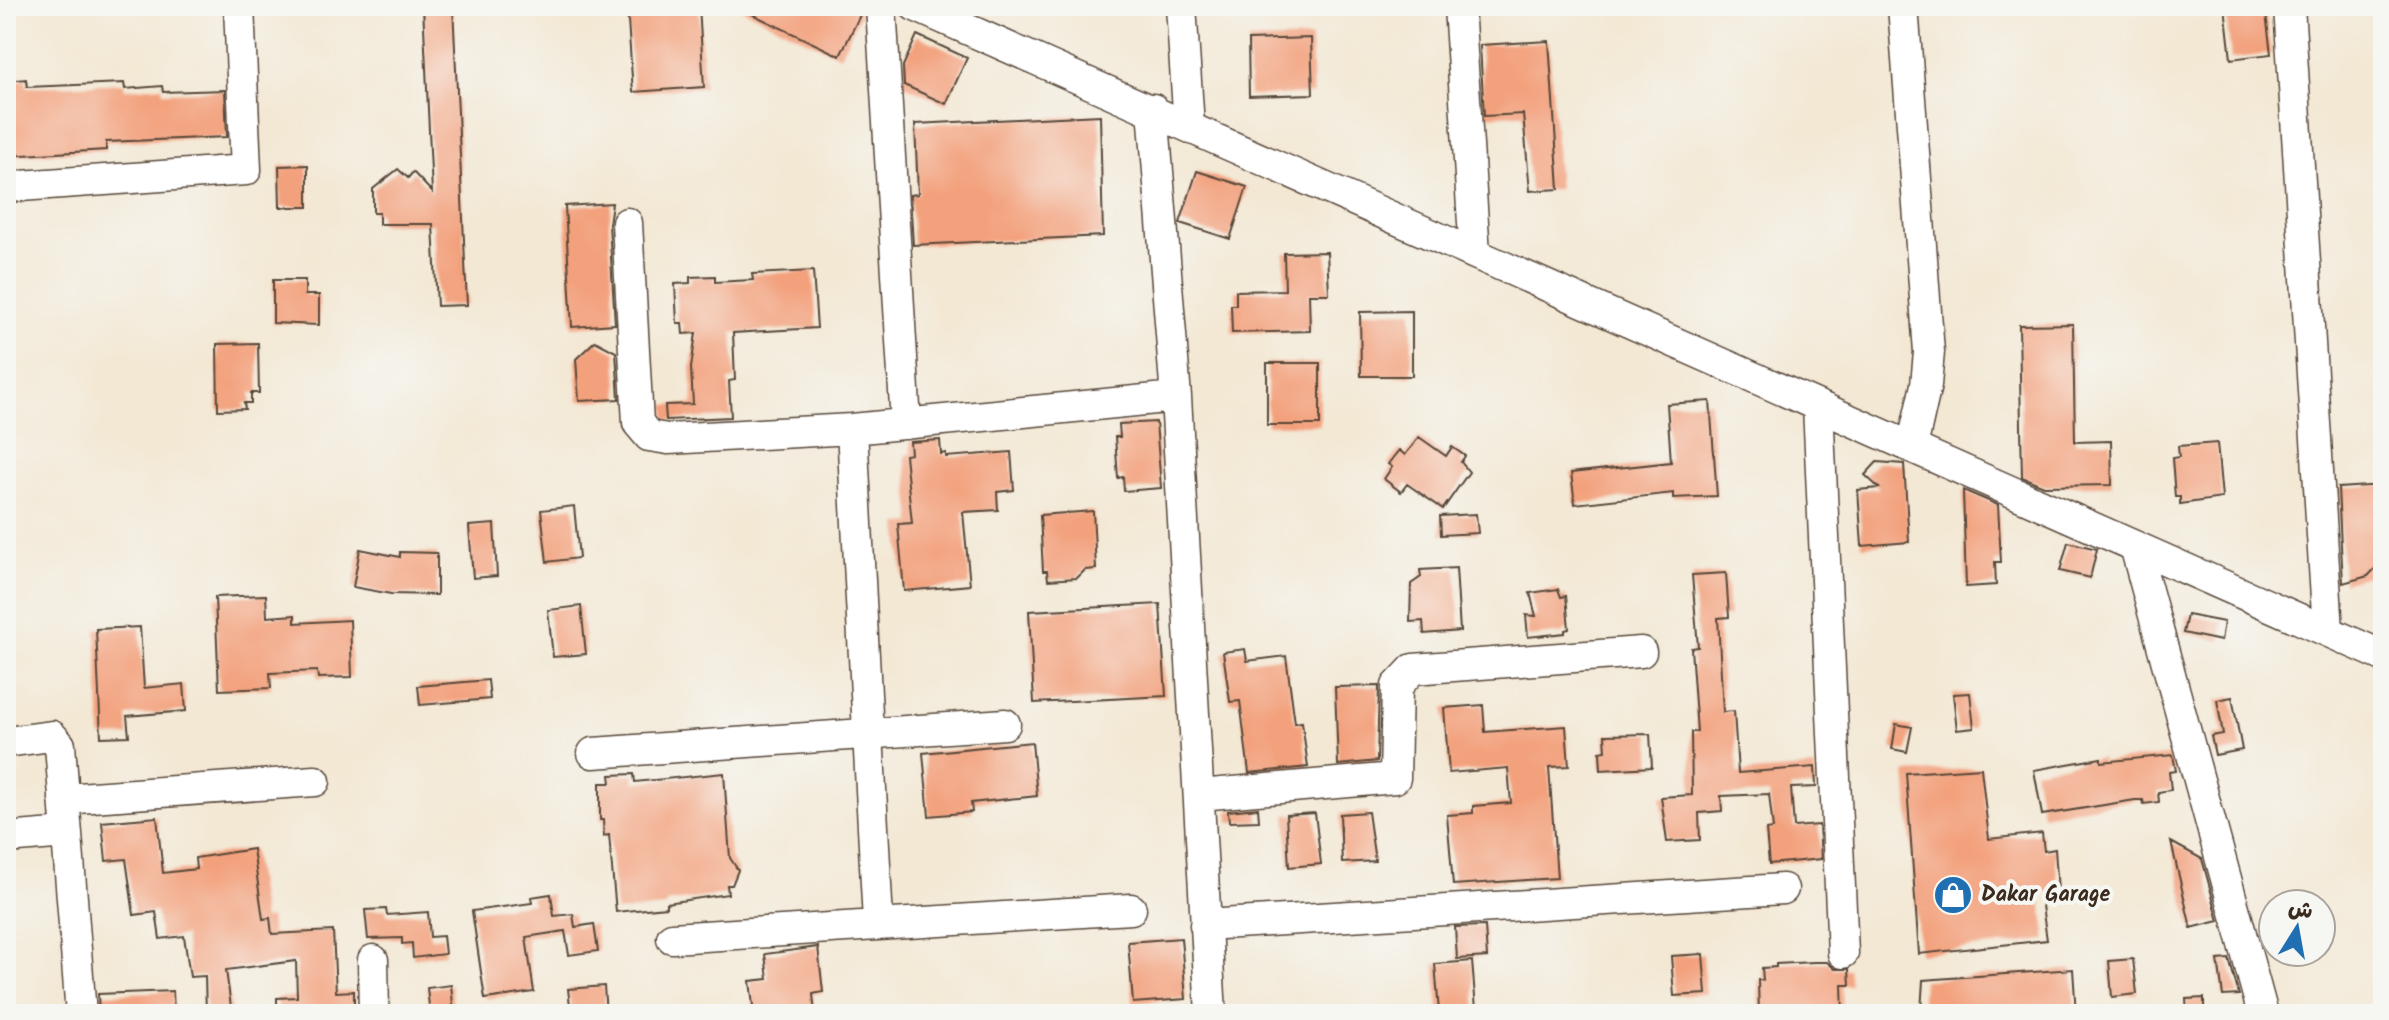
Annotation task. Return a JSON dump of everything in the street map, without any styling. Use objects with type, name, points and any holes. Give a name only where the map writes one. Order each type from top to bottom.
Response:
[{"type":"street","points":[[6,187],[246,170],[239,6]]},
{"type":"street","points":[[881,6],[906,424]]},
{"type":"street","points":[[915,6],[2383,656]]},
{"type":"street","points":[[1181,6],[1189,126]]},
{"type":"street","points":[[1459,6],[1475,254]]},
{"type":"street","points":[[1903,6],[1929,352],[1926,385],[1912,447]]},
{"type":"street","points":[[2289,6],[2328,631]]},
{"type":"street","points":[[1153,109],[1176,397],[1211,1014]]},
{"type":"street","points":[[627,223],[638,423],[649,436],[668,439],[852,429],[1176,397]]},
{"type":"street","points":[[1818,406],[1843,953]]},
{"type":"street","points":[[852,429],[878,922]]},
{"type":"street","points":[[2135,546],[2263,1014]]},
{"type":"street","points":[[1199,795],[1395,778],[1397,686],[1413,669],[1641,652]]},
{"type":"street","points":[[593,753],[1005,724]]},
{"type":"street","points":[[6,742],[58,739],[81,1014]]},
{"type":"street","points":[[64,799],[315,781]]},
{"type":"street","points":[[6,838],[67,833]]},
{"type":"street","points":[[1205,925],[1783,889]]},
{"type":"street","points":[[672,938],[878,922],[1131,909]]},
{"type":"street","points":[[373,960],[374,1014]]},
{"type":"building","points":[[423,6],[453,6],[467,305],[437,306],[433,224],[379,224],[379,213],[373,213],[373,189],[398,169],[408,178],[413,172],[432,192]]},
{"type":"building","points":[[627,6],[699,6],[704,87],[633,92]]},
{"type":"building","points":[[735,6],[846,6],[861,13],[840,56]]},
{"type":"building","points":[[2225,6],[2265,6],[2271,54],[2231,59]]},
{"type":"building","points":[[917,35],[967,58],[946,104],[904,85],[903,66]]},
{"type":"building","points":[[1311,38],[1313,94],[1249,96],[1248,40]]},
{"type":"building","points":[[1549,41],[1559,189],[1530,191],[1523,114],[1484,116],[1480,45]]},
{"type":"building","points":[[26,79],[27,87],[124,83],[125,89],[162,86],[163,92],[225,90],[227,137],[106,142],[106,150],[6,156],[6,81]]},
{"type":"building","points":[[1100,115],[1103,236],[913,245],[910,195],[918,194],[915,124]]},
{"type":"building","points":[[308,165],[308,207],[280,207],[279,166]]},
{"type":"building","points":[[1197,171],[1247,187],[1230,239],[1180,223]]},
{"type":"building","points":[[612,203],[609,224],[615,324],[572,327],[565,206]]},
{"type":"building","points":[[1327,252],[1329,294],[1309,294],[1310,331],[1232,333],[1231,305],[1236,305],[1236,291],[1285,290],[1284,253]]},
{"type":"building","points":[[813,271],[817,328],[733,333],[735,380],[729,381],[731,417],[666,420],[665,405],[693,404],[691,368],[696,333],[683,334],[682,323],[677,323],[675,284],[690,283],[690,277],[715,276],[715,282],[753,280],[752,274]]},
{"type":"building","points":[[273,280],[305,280],[305,295],[319,295],[319,325],[273,323]]},
{"type":"building","points":[[1412,311],[1412,376],[1361,376],[1360,312]]},
{"type":"building","points":[[2073,324],[2075,442],[2111,441],[2112,485],[2044,486],[2022,477],[2019,325]]},
{"type":"building","points":[[595,341],[616,352],[619,399],[579,401],[576,359]]},
{"type":"building","points":[[258,343],[259,393],[251,393],[251,403],[244,403],[245,409],[218,410],[217,344]]},
{"type":"building","points":[[1267,363],[1320,363],[1320,425],[1267,425]]},
{"type":"building","points":[[1710,401],[1717,496],[1673,498],[1673,493],[1575,504],[1571,473],[1671,462],[1667,404]]},
{"type":"building","points":[[1156,422],[1161,488],[1124,491],[1123,477],[1118,478],[1115,437],[1120,437],[1119,424]]},
{"type":"building","points":[[1419,437],[1446,456],[1452,447],[1465,456],[1461,462],[1469,472],[1443,509],[1407,484],[1401,492],[1384,479],[1392,467],[1388,464],[1399,450],[1405,455]]},
{"type":"building","points":[[940,440],[941,454],[946,453],[946,457],[1011,452],[1014,490],[997,492],[998,510],[963,512],[970,585],[904,591],[898,524],[912,523],[905,455],[911,454],[910,442]]},
{"type":"building","points":[[2217,443],[2222,498],[2180,504],[2180,497],[2175,497],[2172,458],[2179,457],[2178,446]]},
{"type":"building","points":[[1877,462],[1904,464],[1909,542],[1862,546],[1858,490],[1879,488],[1865,475]]},
{"type":"building","points":[[2383,485],[2383,560],[2368,576],[2343,583],[2338,488]]},
{"type":"building","points":[[1963,490],[1998,505],[2001,562],[1995,562],[1996,585],[1966,587]]},
{"type":"building","points":[[574,506],[579,558],[547,562],[541,510]]},
{"type":"building","points":[[1093,511],[1096,569],[1085,570],[1077,578],[1048,580],[1047,571],[1043,571],[1040,515]]},
{"type":"building","points":[[1476,514],[1478,533],[1441,535],[1440,516]]},
{"type":"building","points":[[494,524],[497,576],[473,578],[469,526]]},
{"type":"building","points":[[2068,542],[2097,549],[2090,578],[2060,571]]},
{"type":"building","points":[[360,549],[400,557],[400,552],[437,553],[437,595],[391,594],[353,587]]},
{"type":"building","points":[[1456,568],[1460,631],[1424,634],[1423,621],[1410,622],[1411,584],[1421,577],[1420,570]]},
{"type":"building","points":[[1726,573],[1729,617],[1718,618],[1723,712],[1734,711],[1738,773],[1815,767],[1816,787],[1791,788],[1794,827],[1819,825],[1821,859],[1769,864],[1766,830],[1773,829],[1769,794],[1721,796],[1722,811],[1699,813],[1700,840],[1667,842],[1661,797],[1692,795],[1691,732],[1697,732],[1691,648],[1698,647],[1692,575]]},
{"type":"building","points":[[1558,589],[1561,597],[1566,596],[1569,629],[1565,633],[1528,637],[1526,615],[1536,616],[1530,593]]},
{"type":"building","points":[[266,595],[267,617],[295,615],[295,623],[350,620],[352,677],[318,678],[317,671],[270,673],[271,688],[219,690],[215,597]]},
{"type":"building","points":[[1160,604],[1166,696],[1034,703],[1029,611]]},
{"type":"building","points":[[581,606],[586,654],[553,657],[548,610]]},
{"type":"building","points":[[2187,615],[2224,622],[2221,641],[2183,633]]},
{"type":"building","points":[[140,627],[144,688],[184,684],[186,711],[127,716],[129,736],[101,737],[96,629]]},
{"type":"building","points":[[1245,649],[1247,661],[1286,656],[1295,723],[1302,722],[1308,767],[1249,773],[1240,701],[1230,702],[1223,652]]},
{"type":"building","points":[[488,680],[490,699],[420,705],[418,686]]},
{"type":"building","points":[[1379,686],[1377,761],[1338,765],[1335,687]]},
{"type":"building","points":[[1970,693],[1974,728],[1957,730],[1953,694]]},
{"type":"building","points":[[2232,697],[2242,750],[2215,755],[2211,736],[2223,734],[2217,700]]},
{"type":"building","points":[[1483,705],[1485,732],[1566,726],[1569,766],[1549,767],[1557,878],[1453,885],[1447,815],[1473,813],[1473,806],[1511,803],[1508,768],[1449,773],[1444,708]]},
{"type":"building","points":[[1896,724],[1912,727],[1907,752],[1892,749]]},
{"type":"building","points":[[1650,734],[1652,767],[1601,770],[1600,752],[1606,751],[1605,735]]},
{"type":"building","points":[[1032,742],[1037,796],[971,803],[972,812],[929,816],[923,753]]},
{"type":"building","points":[[2173,755],[2176,771],[2169,772],[2171,790],[2158,792],[2159,802],[2144,804],[2143,800],[2135,800],[2042,815],[2034,770],[2101,758],[2101,762]]},
{"type":"building","name":"Dakar Garage","points":[[1981,768],[1989,839],[2042,833],[2044,851],[2055,849],[2058,891],[2040,892],[2047,940],[1919,954],[1906,773]]},
{"type":"building","points":[[724,773],[730,858],[738,870],[732,885],[727,885],[728,894],[666,903],[666,907],[616,912],[609,835],[604,836],[603,820],[600,820],[600,783],[611,783],[610,775],[634,774],[635,782]]},
{"type":"building","points":[[1258,808],[1259,821],[1229,822],[1228,811]]},
{"type":"building","points":[[1368,812],[1375,861],[1342,863],[1340,814]]},
{"type":"building","points":[[1315,813],[1321,864],[1289,867],[1286,815]]},
{"type":"building","points":[[157,817],[163,873],[196,869],[195,858],[253,849],[263,919],[270,918],[272,934],[333,931],[336,992],[354,991],[354,1014],[277,1014],[277,998],[297,997],[296,961],[226,970],[232,1014],[206,1014],[205,976],[190,977],[184,936],[160,939],[156,912],[134,915],[126,859],[106,861],[102,822]]},
{"type":"building","points":[[2171,842],[2202,859],[2219,921],[2191,928]]},
{"type":"building","points":[[551,894],[554,916],[573,914],[575,927],[594,924],[598,951],[569,955],[565,931],[526,937],[534,992],[485,999],[472,911],[532,903],[531,897]]},
{"type":"building","points":[[386,909],[387,915],[428,912],[430,937],[443,936],[445,954],[413,958],[412,943],[402,944],[402,938],[368,939],[365,910]]},
{"type":"building","points":[[1485,926],[1487,957],[1457,959],[1455,927]]},
{"type":"building","points":[[1181,938],[1186,999],[1133,1003],[1128,942]]},
{"type":"building","points":[[818,947],[823,992],[813,994],[815,1014],[754,1014],[750,981],[768,979],[765,954]]},
{"type":"building","points":[[1703,954],[1706,994],[1674,996],[1671,956]]},
{"type":"building","points":[[2133,959],[2137,994],[2112,997],[2109,961]]},
{"type":"building","points":[[2229,959],[2239,995],[2223,996],[2218,960]]},
{"type":"building","points":[[1472,961],[1476,1009],[1439,1012],[1435,964]]},
{"type":"building","points":[[1827,962],[1835,969],[1849,969],[1850,985],[1842,985],[1843,1014],[1759,1014],[1758,980],[1763,980],[1762,968],[1776,967],[1776,964]]},
{"type":"building","points":[[2073,969],[2076,1014],[2000,1014],[2000,1008],[1921,1012],[1923,980]]},
{"type":"building","points":[[451,985],[454,1014],[430,1014],[427,988]]},
{"type":"building","points":[[604,986],[606,1014],[571,1014],[568,989]]},
{"type":"building","points":[[173,991],[174,1014],[99,1014],[98,994]]},
{"type":"building","points":[[2204,998],[2204,1014],[2187,1014],[2186,999]]},
{"type":"place","name":"Dakar Garage","points":[[1953,895]]}]
